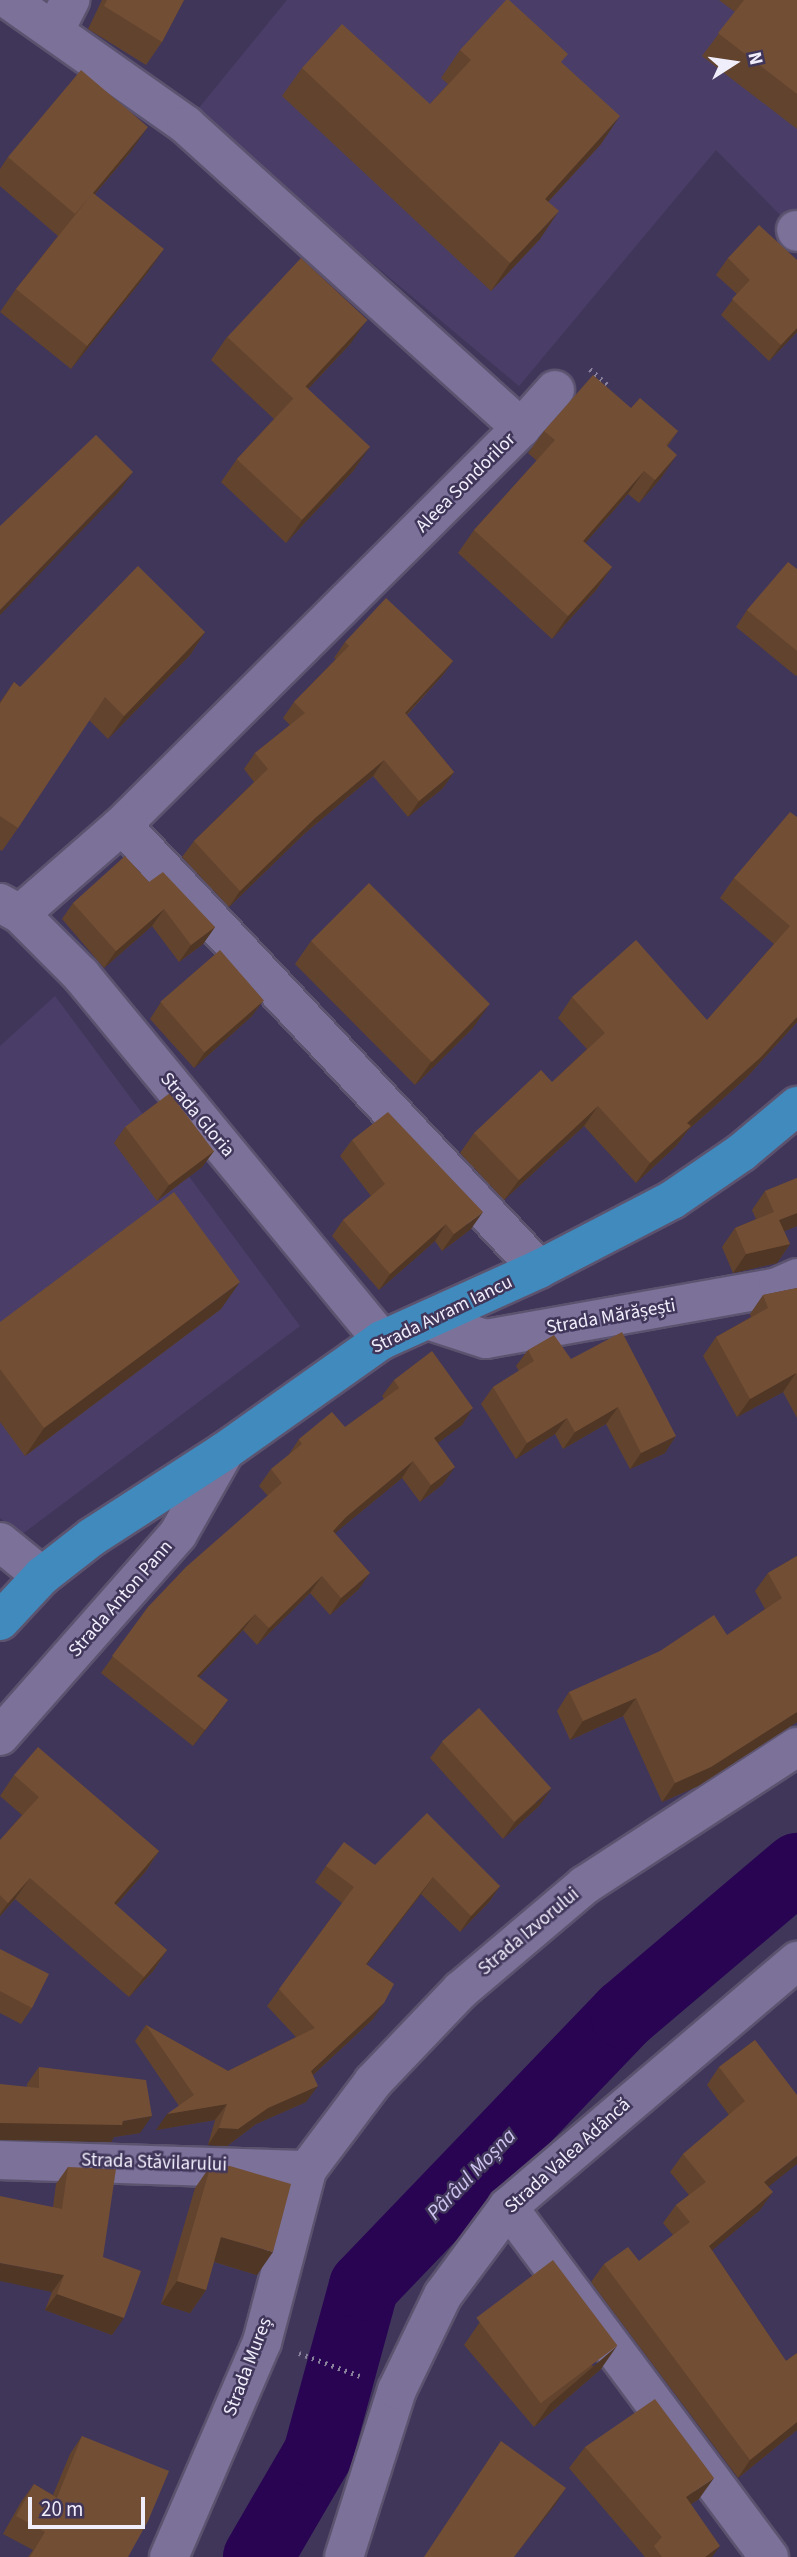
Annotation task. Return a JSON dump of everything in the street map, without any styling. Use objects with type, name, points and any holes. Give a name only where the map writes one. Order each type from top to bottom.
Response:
[{"type":"main road","name":"Strada Avram Iancu","points":[[0,1621],[43,1576],[92,1537],[225,1451],[382,1340],[539,1269],[672,1200],[742,1153],[797,1106]]},
{"type":"street","name":"Aleea Sondorilor","points":[[9,0],[63,15],[521,428],[122,825],[10,908]]},
{"type":"street","points":[[521,428],[555,390]]},
{"type":"street","points":[[122,825],[539,1269]]},
{"type":"street","name":"Strada Gloria","points":[[10,908],[81,975],[382,1340]]},
{"type":"street","name":"Strada Mărășești","points":[[427,1320],[486,1339],[776,1287],[797,1278]]},
{"type":"street","name":"Strada Anton Pann","points":[[0,1736],[178,1534],[225,1451]]},
{"type":"street","points":[[0,1542],[43,1576]]},
{"type":"street","name":"Strada Izvorului","points":[[307,2170],[373,2082],[461,1990],[585,1885],[797,1747]]},
{"type":"street","name":"Strada Valea Adâncă","points":[[344,2557],[397,2390],[443,2295],[508,2207],[797,1961]]},
{"type":"street","name":"Strada Stăvilarului","points":[[0,2160],[307,2170]]},
{"type":"street","name":"Strada Mureș","points":[[169,2557],[262,2342],[307,2170]]},
{"type":"street","points":[[508,2207],[769,2557]]},
{"type":"path","points":[[581,362],[610,387]]},
{"type":"path","points":[[262,2342],[397,2390]]},
{"type":"shaded area","points":[[287,0],[797,0],[797,232],[716,150],[519,386],[194,114]]},
{"type":"shaded area","points":[[55,996],[300,1326],[21,1535],[0,1518],[0,1046]]},
{"type":"building","points":[[107,0],[184,0],[162,42],[104,6]]},
{"type":"building","points":[[506,0],[568,54],[561,62],[620,116],[545,199],[559,211],[510,263],[302,68],[342,24],[430,104],[471,60],[460,50]]},
{"type":"building","points":[[744,0],[797,0],[797,94],[718,33]]},
{"type":"building","points":[[81,70],[148,127],[93,193],[164,249],[87,346],[16,289],[92,194],[75,214],[8,157]]},
{"type":"building","points":[[759,225],[797,260],[797,328],[781,345],[732,299],[750,280],[728,258]]},
{"type":"building","points":[[301,258],[368,320],[294,399],[227,337]]},
{"type":"building","points":[[593,375],[631,408],[640,398],[678,431],[666,445],[677,455],[655,480],[644,471],[583,541],[612,567],[568,616],[474,530],[555,440],[544,431]]},
{"type":"building","points":[[305,386],[370,447],[302,520],[237,459]]},
{"type":"building","points":[[96,435],[133,472],[0,610],[0,526]]},
{"type":"building","points":[[788,562],[797,569],[797,651],[747,610]]},
{"type":"building","points":[[138,566],[205,632],[124,716],[105,697],[18,828],[0,816],[0,704],[14,682],[20,687]]},
{"type":"building","points":[[386,598],[453,661],[405,713],[454,772],[419,801],[384,760],[315,818],[240,891],[194,841],[268,769],[255,753],[305,713],[294,702],[349,646],[345,642]]},
{"type":"building","points":[[790,812],[797,817],[797,1017],[761,1057],[687,1123],[691,1126],[650,1163],[598,1106],[519,1180],[474,1133],[541,1070],[552,1082],[605,1033],[572,997],[636,940],[707,1020],[790,926],[734,878]]},
{"type":"building","points":[[125,856],[149,882],[163,872],[215,927],[191,945],[164,909],[116,951],[73,903]]},
{"type":"building","points":[[369,883],[490,1004],[432,1062],[311,941]]},
{"type":"building","points":[[220,950],[264,1001],[204,1052],[160,1002]]},
{"type":"building","points":[[170,1093],[214,1151],[169,1185],[125,1127]]},
{"type":"building","points":[[388,1112],[483,1212],[454,1234],[446,1224],[390,1274],[343,1220],[385,1184],[352,1140]]},
{"type":"building","points":[[797,1178],[797,1213],[779,1220],[790,1244],[746,1254],[735,1228],[774,1212],[765,1191]]},
{"type":"building","points":[[174,1192],[240,1282],[44,1428],[0,1369],[0,1322]]},
{"type":"building","points":[[797,1288],[797,1375],[796,1373],[750,1399],[716,1337],[768,1308],[763,1295]]},
{"type":"building","points":[[622,1332],[676,1436],[641,1453],[618,1407],[575,1432],[567,1418],[527,1443],[493,1387],[534,1361],[528,1350],[554,1335],[571,1359]]},
{"type":"building","points":[[432,1351],[473,1408],[434,1438],[455,1467],[431,1485],[413,1461],[333,1531],[370,1573],[341,1598],[322,1576],[269,1628],[255,1614],[197,1676],[228,1700],[205,1730],[112,1656],[148,1607],[186,1567],[282,1483],[271,1469],[302,1444],[299,1439],[332,1412],[345,1427],[399,1388],[394,1380]]},
{"type":"building","points":[[797,1556],[797,1712],[711,1767],[675,1783],[636,1698],[583,1721],[569,1692],[660,1651],[714,1615],[727,1635],[782,1598],[768,1573]]},
{"type":"building","points":[[479,1708],[551,1788],[514,1822],[442,1741]]},
{"type":"building","points":[[38,1747],[159,1851],[114,1903],[167,1950],[144,1977],[30,1878],[8,1903],[0,1895],[0,1840],[39,1797],[14,1775]]},
{"type":"building","points":[[427,1813],[500,1886],[471,1916],[433,1877],[366,1964],[394,1984],[384,2003],[311,2071],[318,2086],[268,2108],[238,2129],[219,2128],[227,2104],[167,2114],[194,2095],[146,2025],[228,2071],[315,2028],[279,1989],[354,1887],[326,1866],[344,1842],[375,1865]]},
{"type":"building","points":[[0,1949],[49,1974],[32,2008],[0,1991]]},
{"type":"building","points":[[755,2040],[797,2095],[797,2156],[764,2182],[773,2192],[709,2246],[786,2361],[797,2353],[797,2422],[750,2460],[604,2264],[628,2247],[639,2261],[690,2222],[676,2205],[706,2182],[683,2154],[745,2101],[719,2067]]},
{"type":"building","points":[[39,2067],[146,2080],[152,2116],[123,2121],[122,2125],[0,2123],[0,2084],[39,2088]]},
{"type":"building","points":[[211,2165],[230,2166],[291,2184],[273,2252],[221,2237],[206,2290],[177,2281]]},
{"type":"building","points":[[68,2167],[116,2169],[103,2257],[141,2271],[124,2318],[57,2294],[64,2275],[0,2263],[0,2196],[62,2209]]},
{"type":"building","points":[[553,2260],[617,2345],[541,2403],[476,2318]]},
{"type":"building","points":[[655,2399],[714,2478],[686,2497],[720,2546],[705,2557],[662,2557],[654,2546],[662,2537],[585,2447]]},
{"type":"building","points":[[82,2436],[169,2471],[148,2521],[128,2557],[30,2557],[45,2532],[16,2516],[34,2484],[57,2498]]},
{"type":"building","points":[[501,2441],[566,2488],[514,2557],[424,2557]]},
{"type":"waterway","name":"Pârâul Moșna","points":[[258,2557],[318,2454],[364,2286],[625,2014],[797,1868]]}]
